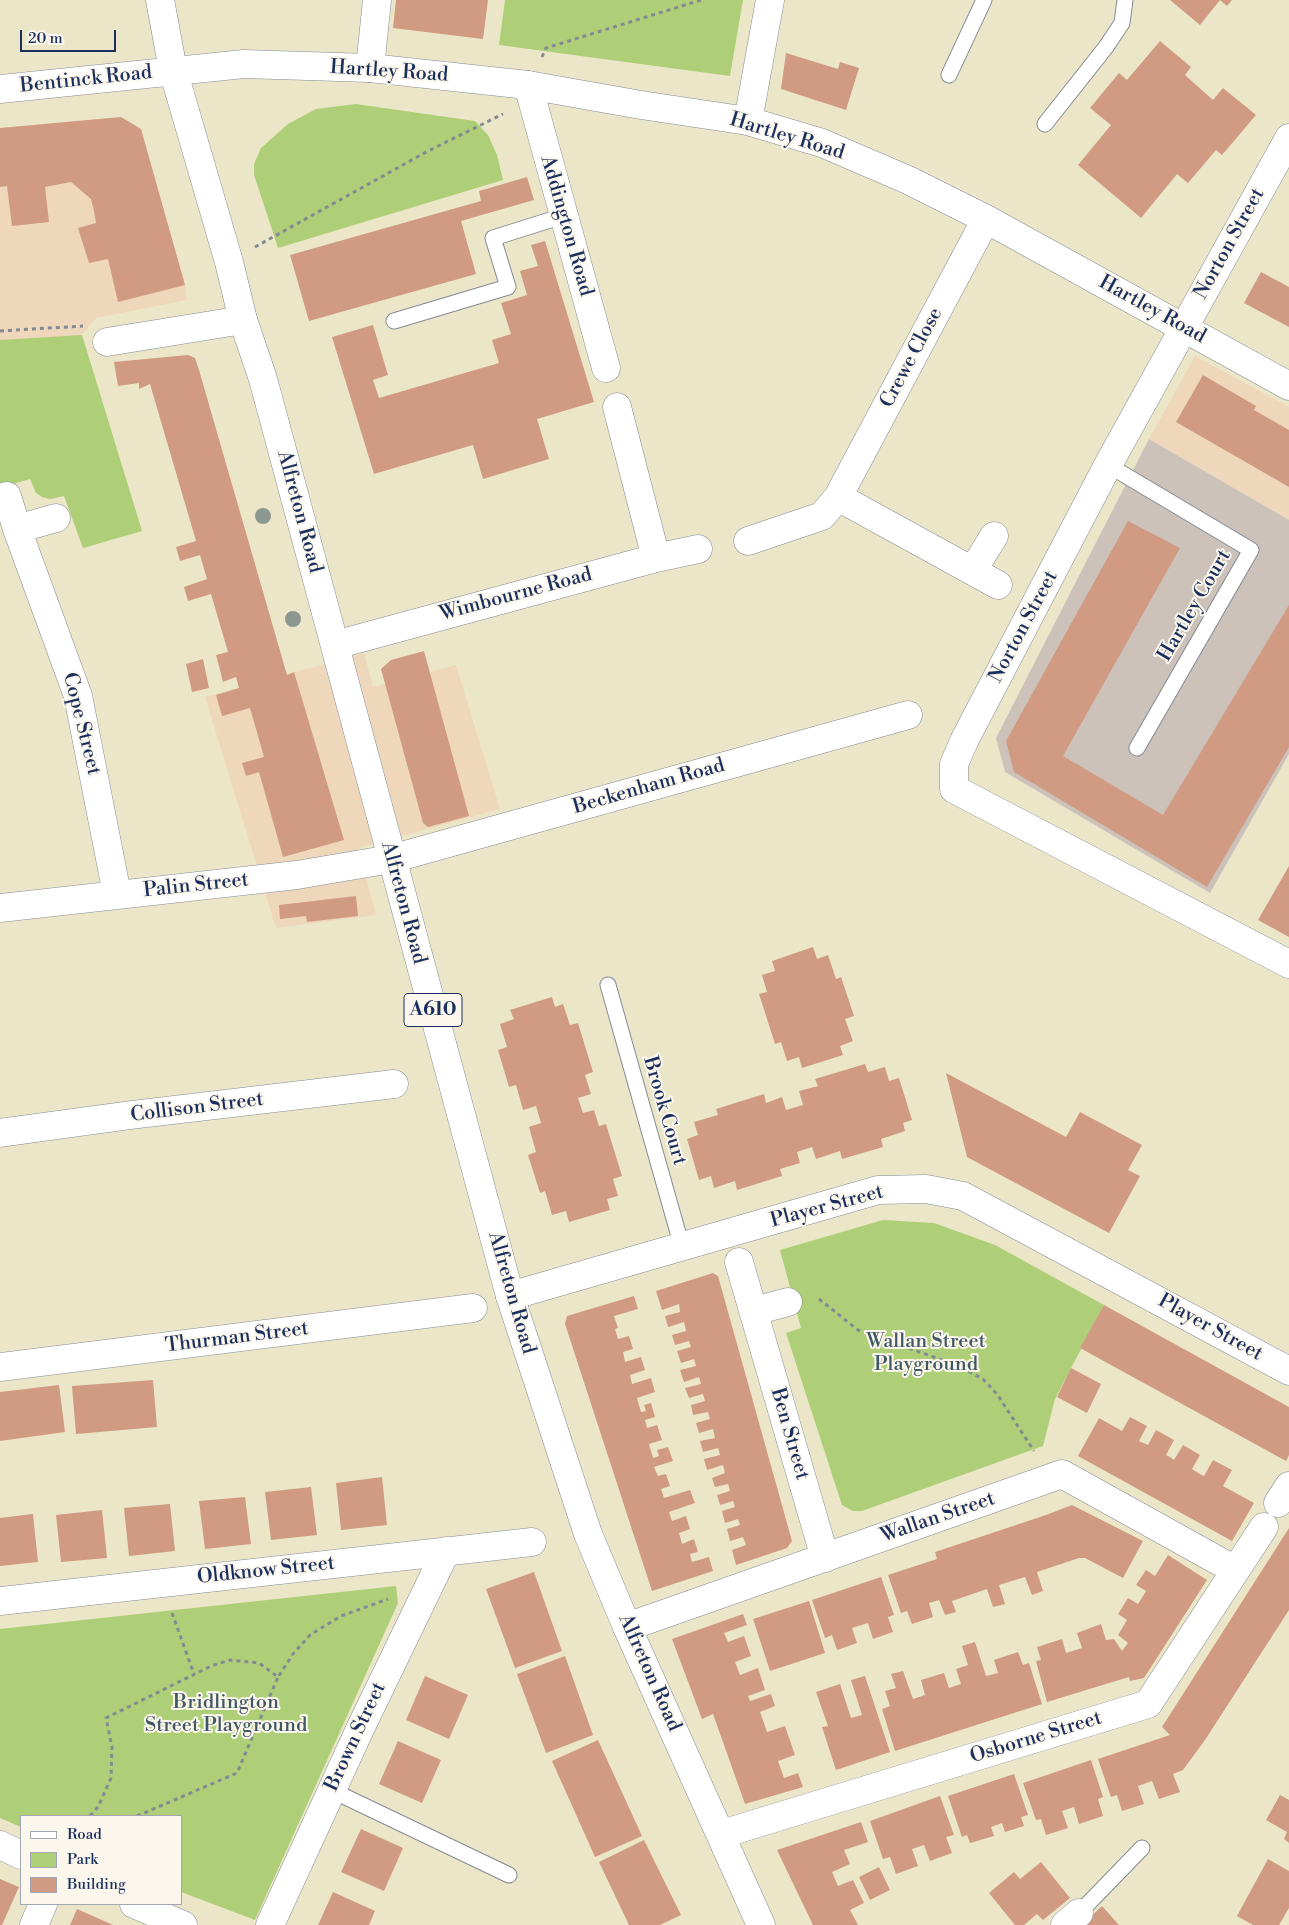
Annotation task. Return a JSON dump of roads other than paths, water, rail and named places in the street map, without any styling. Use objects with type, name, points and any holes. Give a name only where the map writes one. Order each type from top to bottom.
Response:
[{"type":"street","name":"Alfreton Road","points":[[160,0],[172,70],[229,262],[244,320],[263,379],[510,1296],[588,1534],[627,1627],[722,1834],[761,1925]]},
{"type":"street","points":[[370,68],[377,0]]},
{"type":"street","points":[[748,121],[770,0]]},
{"type":"street","name":"Hartley Road","points":[[172,70],[244,64],[370,68],[530,92],[641,105],[748,121],[822,143],[908,180],[986,218],[1289,386]]},
{"type":"street","name":"Bentinck Road","points":[[0,89],[172,70]]},
{"type":"street","name":"Addington Road","points":[[530,92],[606,368]]},
{"type":"street","name":"Norton Street","points":[[1289,138],[1108,465],[965,739],[954,764],[954,789],[1289,964]]},
{"type":"street","name":"Crewe Close","points":[[748,541],[822,516],[838,497],[986,218]]},
{"type":"street","points":[[106,342],[244,320]]},
{"type":"street","points":[[617,407],[656,558]]},
{"type":"street","name":"Cope Street","points":[[7,496],[17,529],[78,696],[117,894]]},
{"type":"street","points":[[838,497],[998,585]]},
{"type":"street","points":[[17,529],[56,518]]},
{"type":"street","points":[[973,570],[994,536]]},
{"type":"street","name":"Wimbourne Road","points":[[335,645],[656,558],[698,549]]},
{"type":"street","name":"Beckenham Road","points":[[391,859],[908,715]]},
{"type":"street","name":"Palin Street","points":[[0,908],[296,875],[391,859]]},
{"type":"street","name":"Collison Street","points":[[0,1133],[394,1084]]},
{"type":"street","name":"Player Street","points":[[510,1296],[878,1190],[942,1190],[963,1196],[1289,1371]]},
{"type":"street","name":"Ben Street","points":[[739,1262],[825,1558]]},
{"type":"street","points":[[754,1311],[788,1302]]},
{"type":"street","name":"Thurman Street","points":[[0,1367],[473,1308]]},
{"type":"street","name":"Wallan Street","points":[[627,1627],[1062,1474],[1235,1570]]},
{"type":"street","name":"Osborne Street","points":[[722,1834],[1148,1704],[1264,1527]]},
{"type":"street","name":"Oldknow Street","points":[[0,1601],[532,1542]]},
{"type":"street","name":"Brown Street","points":[[270,1925],[331,1790],[446,1551]]},
{"type":"street","points":[[0,1845],[20,1854]]},
{"type":"street","points":[[34,1925],[43,1905]]},
{"type":"street","points":[[136,1905],[182,1925]]},
{"type":"lane","points":[[950,75],[984,0]]},
{"type":"lane","points":[[1045,124],[1106,47],[1122,23],[1125,0]]},
{"type":"lane","points":[[394,321],[508,288],[493,238],[563,216]]},
{"type":"lane","name":"Hartley Court","points":[[1108,465],[1251,550],[1137,748]]},
{"type":"lane","name":"Brook Court","points":[[608,985],[682,1247]]},
{"type":"lane","points":[[331,1790],[509,1875]]},
{"type":"lane","points":[[1072,1919],[1142,1848]]},
{"type":"park label","name":"Wallan Street Playground","points":[[926,1354]]},
{"type":"park label","name":"Bridlington Street Playground","points":[[226,1714]]}]
